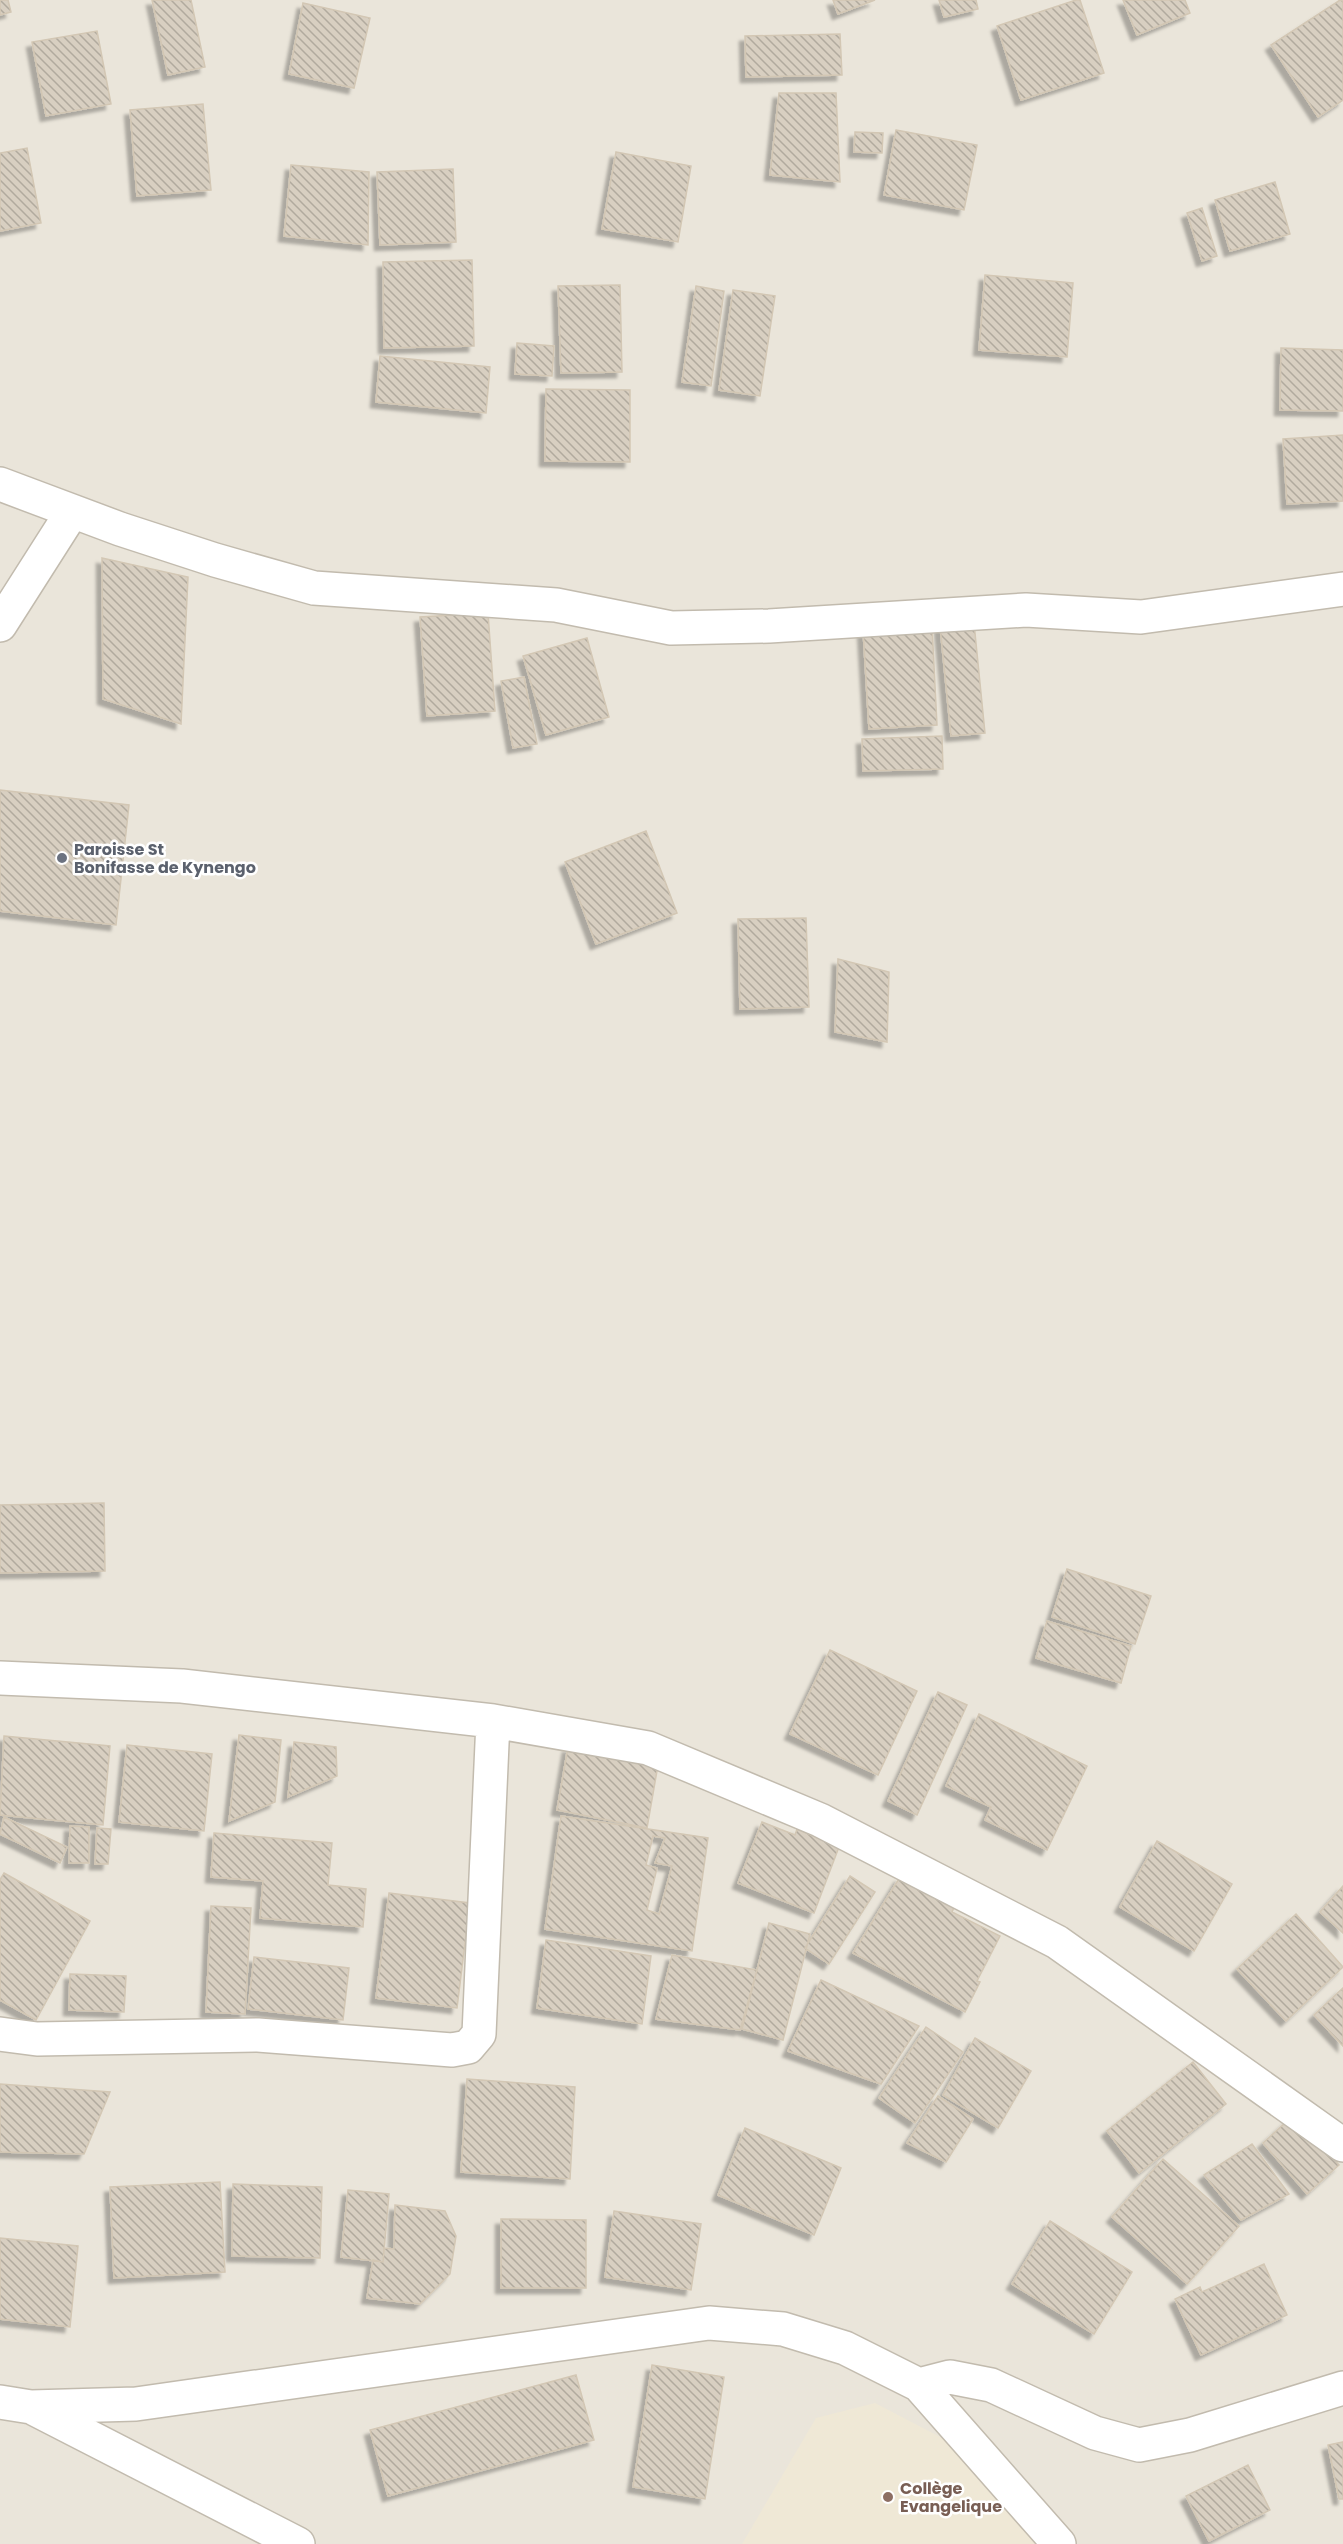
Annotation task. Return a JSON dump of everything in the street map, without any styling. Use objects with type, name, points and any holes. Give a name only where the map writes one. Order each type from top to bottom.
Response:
[{"type":"street","points":[[0,484],[72,512],[214,560],[314,588],[556,605],[671,628],[769,626],[1026,610],[1141,617],[1343,589]]},
{"type":"street","points":[[0,625],[72,512]]},
{"type":"street","points":[[0,1678],[182,1686],[493,1722],[648,1748],[820,1820],[1057,1942],[1343,2145]]},
{"type":"street","points":[[0,2034],[37,2039],[258,2035],[452,2050],[468,2047],[479,2034],[493,1722]]},
{"type":"street","points":[[15,2404],[136,2404],[709,2323],[783,2329],[845,2348],[919,2385],[1059,2544]]},
{"type":"street","points":[[919,2385],[950,2378],[991,2385],[1095,2433],[1139,2445],[1190,2435],[1343,2388]]},
{"type":"street","points":[[15,2404],[298,2544]]},
{"type":"shaded area","points":[[0,0],[1343,0],[1343,2544],[0,2544]]},
{"type":"shaded area","name":"Collège Evangelique","points":[[875,2403],[963,2449],[1047,2544],[742,2544],[816,2418]]},
{"type":"building","points":[[0,0],[8,0],[11,12],[0,15]]},
{"type":"building","points":[[152,0],[191,0],[205,67],[168,75]]},
{"type":"building","points":[[833,0],[875,0],[838,14]]},
{"type":"building","points":[[939,0],[976,0],[978,9],[944,17]]},
{"type":"building","points":[[1080,0],[1104,73],[1021,100],[997,26]]},
{"type":"building","points":[[1123,0],[1185,0],[1190,13],[1137,35]]},
{"type":"building","points":[[1340,0],[1343,1],[1343,100],[1318,117],[1271,45]]},
{"type":"building","points":[[303,3],[370,18],[354,88],[289,74]]},
{"type":"building","points":[[97,31],[111,104],[46,116],[32,42]]},
{"type":"building","points":[[840,34],[842,75],[746,77],[745,36]]},
{"type":"building","points":[[779,93],[836,93],[840,182],[770,175]]},
{"type":"building","points":[[203,104],[211,190],[137,196],[130,110]]},
{"type":"building","points":[[896,130],[977,145],[964,210],[884,195]]},
{"type":"building","points":[[855,132],[883,133],[882,153],[854,152]]},
{"type":"building","points":[[27,148],[41,223],[0,231],[0,153]]},
{"type":"building","points":[[616,152],[691,166],[678,242],[602,229]]},
{"type":"building","points":[[291,165],[369,172],[368,245],[284,236]]},
{"type":"building","points":[[453,169],[456,242],[380,245],[377,172]]},
{"type":"building","points":[[1275,182],[1290,234],[1230,251],[1215,200]]},
{"type":"building","points":[[1202,208],[1217,256],[1202,261],[1187,213]]},
{"type":"building","points":[[472,260],[474,346],[384,348],[383,262]]},
{"type":"building","points":[[985,275],[1073,283],[1067,357],[979,350]]},
{"type":"building","points":[[620,285],[622,372],[561,373],[558,286]]},
{"type":"building","points":[[696,286],[724,291],[711,386],[682,382]]},
{"type":"building","points":[[733,290],[775,296],[760,396],[719,390]]},
{"type":"building","points":[[517,343],[554,346],[552,376],[515,374]]},
{"type":"building","points":[[1281,348],[1343,350],[1343,411],[1280,410]]},
{"type":"building","points":[[380,356],[490,367],[486,413],[376,402]]},
{"type":"building","points":[[546,389],[630,390],[630,462],[545,461]]},
{"type":"building","points":[[1343,435],[1343,501],[1287,504],[1283,439]]},
{"type":"building","points":[[102,558],[188,577],[181,724],[103,699]]},
{"type":"building","points":[[488,613],[495,711],[427,716],[420,617]]},
{"type":"building","points":[[974,623],[985,733],[951,736],[940,626]]},
{"type":"building","points":[[932,626],[937,725],[869,729],[863,629]]},
{"type":"building","points":[[587,638],[609,717],[546,735],[523,656]]},
{"type":"building","points":[[524,677],[537,744],[513,748],[501,681]]},
{"type":"building","points":[[942,736],[943,769],[863,771],[862,739]]},
{"type":"building","name":"Paroisse St Bonifasse de Kynengo","points":[[0,790],[129,805],[116,925],[0,911]]},
{"type":"building","points":[[646,831],[677,913],[596,944],[565,862]]},
{"type":"building","points":[[806,918],[809,1007],[740,1009],[738,919]]},
{"type":"building","points":[[838,959],[889,972],[887,1042],[835,1032]]},
{"type":"building","points":[[104,1503],[105,1571],[0,1573],[0,1505]]},
{"type":"building","points":[[1067,1569],[1151,1596],[1135,1644],[1052,1617]]},
{"type":"building","points":[[1047,1621],[1131,1646],[1121,1683],[1036,1658]]},
{"type":"building","points":[[830,1650],[917,1691],[878,1775],[790,1734]]},
{"type":"building","points":[[938,1692],[967,1705],[917,1815],[888,1801]]},
{"type":"building","points":[[979,1714],[1087,1766],[1047,1850],[985,1820],[991,1807],[946,1786]]},
{"type":"building","points":[[239,1735],[281,1740],[275,1802],[229,1821]]},
{"type":"building","points":[[4,1736],[110,1746],[103,1825],[0,1815]]},
{"type":"building","points":[[294,1742],[336,1747],[337,1776],[288,1797]]},
{"type":"building","points":[[127,1745],[212,1754],[204,1831],[119,1822]]},
{"type":"building","points":[[568,1747],[658,1765],[647,1828],[557,1810]]},
{"type":"building","points":[[561,1816],[708,1838],[692,1951],[545,1929]],"holes":[[[653,1836],[665,1838],[655,1863],[672,1866],[659,1914],[647,1910],[657,1868],[646,1865]]]},
{"type":"building","points":[[4,1817],[67,1847],[60,1863],[0,1834]]},
{"type":"building","points":[[762,1822],[795,1835],[797,1829],[839,1847],[814,1913],[738,1883]]},
{"type":"building","points":[[70,1826],[89,1827],[89,1863],[69,1863]]},
{"type":"building","points":[[97,1828],[111,1829],[108,1864],[95,1864]]},
{"type":"building","points":[[214,1833],[332,1843],[328,1885],[366,1889],[363,1927],[260,1918],[263,1881],[211,1877]]},
{"type":"building","points":[[1157,1841],[1232,1884],[1194,1951],[1120,1907]]},
{"type":"building","points":[[4,1873],[90,1921],[36,2020],[0,2000],[0,1880]]},
{"type":"building","points":[[850,1876],[875,1892],[829,1964],[805,1948]]},
{"type":"building","points":[[900,1877],[955,1905],[952,1912],[1000,1936],[977,1981],[980,1982],[965,2012],[853,1953]]},
{"type":"building","points":[[1343,1886],[1343,1933],[1320,1912]]},
{"type":"building","points":[[389,1893],[470,1903],[457,2008],[376,1998]]},
{"type":"building","points":[[211,1906],[251,1908],[245,2014],[206,2012]]},
{"type":"building","points":[[1296,1914],[1343,1967],[1286,2021],[1237,1969]]},
{"type":"building","points":[[769,1923],[810,1934],[783,2040],[742,2029]]},
{"type":"building","points":[[546,1940],[651,1956],[642,2024],[537,2008]]},
{"type":"building","points":[[672,1955],[757,1970],[740,2030],[656,2019]]},
{"type":"building","points":[[254,1957],[349,1968],[343,2020],[248,2009]]},
{"type":"building","points":[[70,1974],[126,1976],[124,2012],[69,2010]]},
{"type":"building","points":[[821,1980],[919,2026],[881,2084],[788,2051]]},
{"type":"building","points":[[1343,1988],[1343,2046],[1314,2015]]},
{"type":"building","points":[[926,2027],[963,2052],[915,2123],[879,2098]]},
{"type":"building","points":[[975,2038],[1031,2071],[998,2128],[943,2095]]},
{"type":"building","points":[[1193,2062],[1226,2104],[1139,2173],[1107,2131]]},
{"type":"building","points":[[467,2079],[575,2087],[570,2179],[461,2172]]},
{"type":"building","points":[[0,2084],[110,2092],[84,2154],[0,2152]]},
{"type":"building","points":[[938,2096],[973,2119],[946,2162],[907,2143]]},
{"type":"building","points":[[1295,2114],[1339,2165],[1307,2194],[1263,2143]]},
{"type":"building","points":[[745,2128],[841,2168],[814,2235],[718,2195]]},
{"type":"building","points":[[1252,2144],[1289,2194],[1241,2220],[1204,2175]]},
{"type":"building","points":[[1163,2159],[1239,2226],[1187,2284],[1112,2217]]},
{"type":"building","points":[[220,2182],[225,2272],[114,2278],[110,2187]]},
{"type":"building","points":[[233,2184],[322,2187],[320,2258],[232,2256]]},
{"type":"building","points":[[348,2190],[389,2194],[383,2262],[341,2257]]},
{"type":"building","points":[[395,2205],[445,2211],[456,2236],[450,2274],[420,2304],[367,2298],[373,2260],[383,2262],[384,2248],[394,2249]]},
{"type":"building","points":[[614,2211],[701,2224],[691,2290],[605,2277]]},
{"type":"building","points":[[501,2219],[586,2220],[586,2288],[501,2288]]},
{"type":"building","points":[[1050,2221],[1132,2272],[1094,2334],[1012,2284]]},
{"type":"building","points":[[0,2238],[78,2246],[70,2327],[0,2319]]},
{"type":"building","points":[[1264,2264],[1287,2315],[1201,2355],[1175,2299],[1200,2287],[1202,2292]]},
{"type":"building","points":[[652,2365],[724,2377],[705,2499],[633,2487]]},
{"type":"building","points":[[576,2375],[594,2440],[388,2496],[370,2430]]},
{"type":"building","points":[[1343,2442],[1343,2499],[1339,2499],[1328,2445]]},
{"type":"building","points":[[1248,2465],[1270,2510],[1209,2541],[1186,2496]]},
{"type":"place","name":"Paroisse St Bonifasse de Kynengo","points":[[62,858]]},
{"type":"place","name":"Collège Evangelique","points":[[888,2497]]}]
